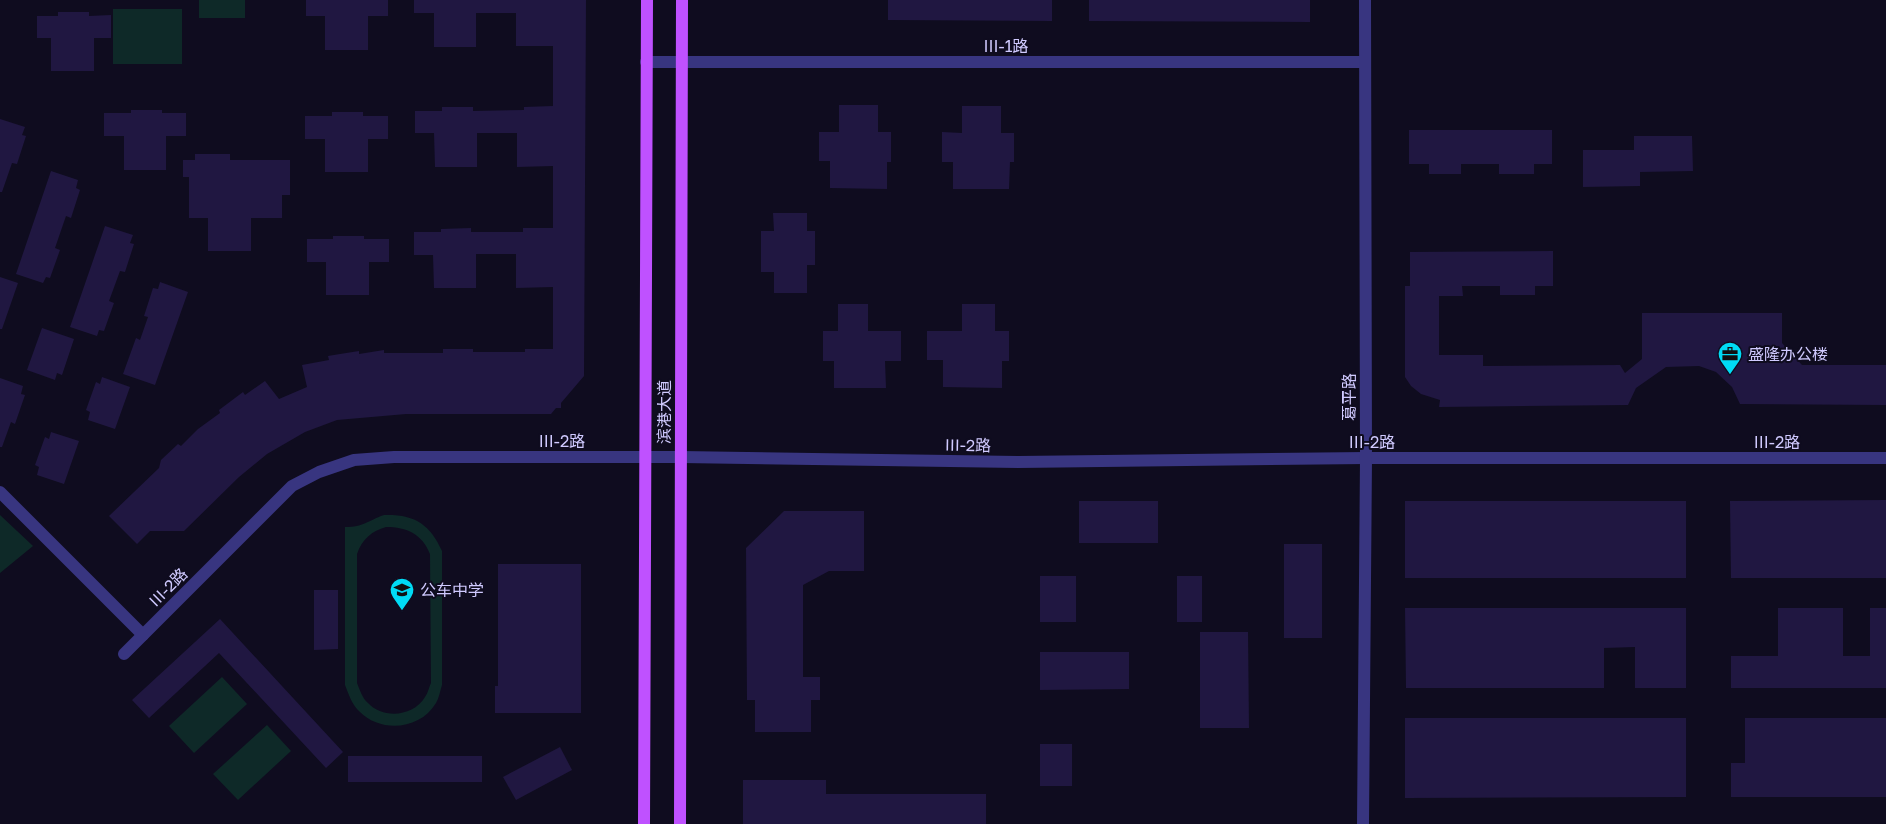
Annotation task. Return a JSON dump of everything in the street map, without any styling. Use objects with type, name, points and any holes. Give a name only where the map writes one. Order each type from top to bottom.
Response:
[{"type":"main road","name":"滨港大道","points":[[644,824],[647,0]]},
{"type":"main road","name":"滨港大道","points":[[680,824],[682,0]]},
{"type":"street","name":"葛平路","points":[[1363,824],[1366,458],[1365,0]]},
{"type":"street","name":"III-1路","points":[[646,62],[1365,62]]},
{"type":"street","name":"III-2路","points":[[124,654],[292,486],[319,472],[354,460],[394,457],[680,457],[1018,462],[1366,458],[1886,458]]},
{"type":"street","points":[[0,492],[143,635]]},
{"type":"green space","points":[[199,0],[245,0],[245,18],[199,18]]},
{"type":"green space","points":[[113,9],[182,9],[182,64],[113,64]]},
{"type":"green space","points":[[0,515],[33,546],[0,573]]},
{"type":"green space","points":[[384,515],[404,516],[420,522],[432,534],[442,551],[442,685],[437,701],[429,712],[420,719],[400,726],[389,726],[369,719],[355,706],[345,685],[345,527],[361,525]],"holes":[[[386,527],[394,527],[413,533],[423,541],[430,554],[431,683],[420,704],[413,709],[398,714],[382,712],[374,708],[364,699],[357,683],[357,554],[362,544],[372,533]]]},
{"type":"green space","points":[[222,677],[247,704],[194,753],[169,726]]},
{"type":"green space","points":[[267,725],[291,751],[238,800],[213,774]]},
{"type":"building","points":[[306,0],[388,0],[388,16],[368,16],[368,50],[325,50],[325,16],[306,16]]},
{"type":"building","points":[[414,0],[586,0],[584,376],[561,403],[561,408],[556,408],[551,414],[406,414],[337,420],[305,432],[267,454],[239,477],[184,531],[150,531],[137,544],[109,516],[159,468],[161,460],[178,444],[181,446],[198,429],[220,413],[219,410],[243,392],[245,395],[265,381],[279,399],[307,387],[302,365],[329,360],[328,356],[359,351],[359,354],[384,350],[384,353],[443,353],[443,349],[473,349],[473,352],[525,352],[525,349],[553,349],[553,287],[516,288],[516,254],[476,254],[476,288],[434,288],[433,255],[414,255],[414,232],[441,232],[441,229],[471,228],[471,232],[523,232],[523,228],[553,228],[553,166],[517,167],[517,133],[477,133],[477,167],[435,167],[434,133],[415,133],[415,111],[442,111],[442,107],[473,107],[473,111],[524,110],[524,107],[553,106],[553,46],[516,46],[516,13],[476,13],[476,47],[434,47],[434,13],[414,13]]},
{"type":"building","points":[[888,0],[1052,0],[1052,21],[888,20]]},
{"type":"building","points":[[1089,0],[1310,0],[1310,22],[1089,21]]},
{"type":"building","points":[[58,12],[89,12],[89,16],[111,15],[111,38],[94,38],[94,71],[51,71],[51,38],[37,38],[37,16],[58,16]]},
{"type":"building","points":[[839,105],[878,105],[878,132],[891,132],[891,162],[887,162],[887,189],[830,188],[830,161],[819,161],[819,132],[839,132]]},
{"type":"building","points":[[962,106],[1001,106],[1001,133],[1014,133],[1014,162],[1010,162],[1009,189],[953,189],[953,162],[942,162],[942,132],[962,133]]},
{"type":"building","points":[[131,110],[162,110],[162,113],[186,113],[186,136],[166,136],[166,170],[124,170],[124,136],[104,136],[104,113],[131,113]]},
{"type":"building","points":[[332,112],[363,112],[363,116],[388,116],[388,139],[368,139],[368,172],[325,172],[325,139],[305,139],[305,116],[332,116]]},
{"type":"building","points":[[0,119],[25,127],[22,135],[26,136],[17,164],[12,163],[2,192],[0,192]]},
{"type":"building","points":[[1409,130],[1552,130],[1552,164],[1534,164],[1534,174],[1499,174],[1499,164],[1461,164],[1461,174],[1429,174],[1429,164],[1409,164]]},
{"type":"building","points":[[1634,136],[1692,136],[1693,171],[1640,172],[1640,186],[1583,187],[1583,150],[1634,150]]},
{"type":"building","points":[[195,154],[230,154],[230,160],[290,160],[290,195],[282,195],[282,218],[251,218],[251,251],[208,251],[208,218],[189,218],[189,177],[183,177],[183,160],[195,160]]},
{"type":"building","points":[[51,171],[78,180],[76,188],[80,190],[71,218],[66,216],[55,248],[60,250],[50,278],[46,277],[43,283],[16,274]]},
{"type":"building","points":[[773,213],[807,213],[807,231],[815,231],[815,265],[807,265],[807,293],[774,293],[774,272],[761,272],[761,231],[774,231]]},
{"type":"building","points":[[105,226],[133,235],[130,243],[134,244],[125,272],[120,271],[109,301],[114,303],[104,331],[99,330],[97,336],[70,327]]},
{"type":"building","points":[[333,236],[364,236],[364,239],[389,239],[389,262],[369,262],[369,295],[326,295],[326,262],[307,262],[307,239],[333,239]]},
{"type":"building","points":[[1553,251],[1553,286],[1535,286],[1535,295],[1500,295],[1500,286],[1462,286],[1463,296],[1439,296],[1439,355],[1483,355],[1483,366],[1620,365],[1625,373],[1642,359],[1642,313],[1782,313],[1782,343],[1802,365],[1886,365],[1886,405],[1740,404],[1732,387],[1716,372],[1699,366],[1666,367],[1636,388],[1628,405],[1439,407],[1440,400],[1421,394],[1411,386],[1405,377],[1405,286],[1410,286],[1410,252]]},
{"type":"building","points":[[0,277],[18,283],[2,329],[0,329]]},
{"type":"building","points":[[160,282],[188,292],[155,385],[123,374],[136,338],[140,340],[148,317],[144,316],[153,288],[158,289]]},
{"type":"building","points":[[838,304],[868,304],[868,331],[901,331],[901,361],[885,361],[886,388],[834,388],[834,361],[823,361],[823,331],[838,331]]},
{"type":"building","points":[[962,304],[995,304],[995,331],[1009,331],[1009,361],[1002,361],[1002,388],[943,387],[943,360],[927,360],[927,331],[962,331]]},
{"type":"building","points":[[42,328],[74,339],[62,375],[57,373],[55,380],[27,370]]},
{"type":"building","points":[[102,377],[130,387],[115,429],[88,420],[90,412],[86,410],[96,382],[100,384]]},
{"type":"building","points":[[0,378],[23,386],[21,394],[25,395],[15,424],[11,422],[2,447],[0,447]]},
{"type":"building","points":[[51,432],[79,441],[64,484],[37,475],[39,467],[35,465],[45,437],[49,439]]},
{"type":"building","points":[[1886,500],[1886,578],[1731,578],[1730,501]]},
{"type":"building","points":[[1079,501],[1158,501],[1158,543],[1079,543]]},
{"type":"building","points":[[1405,501],[1686,501],[1686,578],[1405,578]]},
{"type":"building","points":[[784,511],[864,511],[864,571],[829,571],[803,585],[803,677],[820,677],[820,700],[811,700],[811,732],[755,732],[755,700],[747,700],[746,548]]},
{"type":"building","points":[[1284,544],[1322,544],[1322,638],[1284,638]]},
{"type":"building","points":[[498,564],[581,564],[581,713],[495,713],[495,686],[498,686]]},
{"type":"building","points":[[1040,576],[1076,576],[1076,622],[1040,622]]},
{"type":"building","points":[[1177,576],[1202,576],[1202,622],[1177,622]]},
{"type":"building","points":[[314,590],[338,590],[338,649],[314,650]]},
{"type":"building","points":[[1405,608],[1686,608],[1686,688],[1635,688],[1635,647],[1604,648],[1604,688],[1406,688]]},
{"type":"building","points":[[1778,608],[1843,608],[1843,656],[1870,656],[1870,608],[1886,608],[1886,688],[1731,688],[1731,656],[1778,656]]},
{"type":"building","points":[[220,619],[343,752],[326,768],[219,653],[149,718],[132,700]]},
{"type":"building","points":[[1200,632],[1248,632],[1249,728],[1200,728]]},
{"type":"building","points":[[1040,652],[1129,652],[1129,689],[1040,690]]},
{"type":"building","points":[[1405,718],[1686,718],[1686,797],[1405,798]]},
{"type":"building","points":[[1745,718],[1886,718],[1886,797],[1731,797],[1731,763],[1745,763]]},
{"type":"building","points":[[1040,744],[1072,744],[1072,786],[1040,786]]},
{"type":"building","points":[[560,747],[572,770],[516,800],[503,777]]},
{"type":"building","points":[[348,756],[482,756],[482,782],[348,782]]},
{"type":"building","points":[[743,780],[826,780],[826,794],[986,794],[986,824],[743,824]]},
{"type":"place","name":"盛隆办公楼","points":[[1730,375]]},
{"type":"place","name":"公车中学","points":[[402,611]]}]
